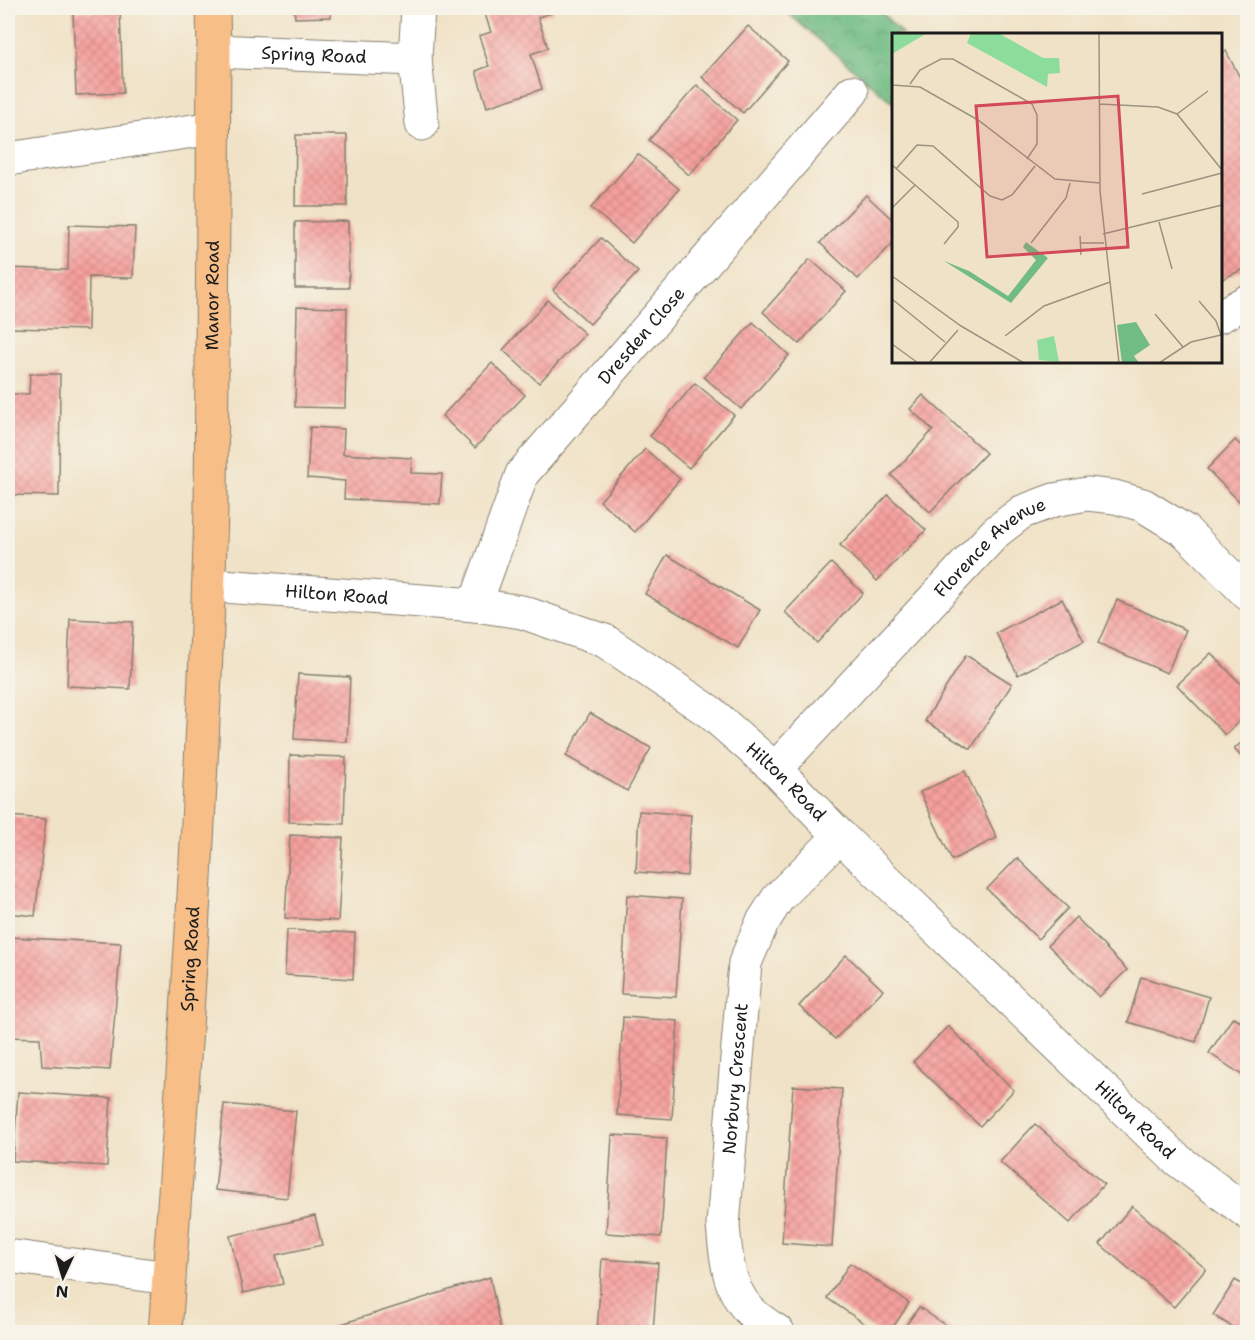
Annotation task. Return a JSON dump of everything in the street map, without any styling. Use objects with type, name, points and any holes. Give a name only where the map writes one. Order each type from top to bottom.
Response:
[{"type":"main road","name":"Manor Road","points":[[209,585],[213,8]]},
{"type":"main road","name":"Spring Road","points":[[165,1332],[194,912],[209,585]]},
{"type":"street","points":[[418,8],[415,59],[422,124]]},
{"type":"street","name":"Spring Road","points":[[214,51],[415,59]]},
{"type":"street","name":"Dresden Close","points":[[475,605],[522,474],[852,92]]},
{"type":"street","points":[[8,159],[213,128]]},
{"type":"street","points":[[1222,315],[1248,301]]},
{"type":"street","name":"Florence Avenue","points":[[775,769],[996,532],[1023,512],[1054,500],[1087,494],[1115,497],[1143,505],[1185,531],[1248,594]]},
{"type":"street","name":"Hilton Road","points":[[209,585],[475,605],[522,612],[605,641],[710,712],[775,769],[840,836],[1175,1158],[1248,1213]]},
{"type":"street","name":"Norbury Crescent","points":[[778,1332],[757,1318],[739,1298],[728,1272],[723,1225],[745,963],[762,923],[778,898],[840,836]]},
{"type":"street","points":[[8,1256],[169,1278]]},
{"type":"green space","points":[[782,8],[877,8],[901,33],[892,33],[892,102]]},
{"type":"building","points":[[294,8],[331,8],[331,17],[295,18]]},
{"type":"building","points":[[483,8],[550,8],[552,13],[538,17],[548,48],[531,54],[542,89],[487,107],[476,71],[489,66],[479,36],[491,32]]},
{"type":"building","points":[[120,10],[123,93],[76,95],[73,11]]},
{"type":"building","points":[[748,26],[788,61],[743,113],[702,77]]},
{"type":"building","points":[[1226,51],[1248,93],[1248,267],[1222,279],[1222,53]]},
{"type":"building","points":[[697,85],[737,120],[689,175],[649,140]]},
{"type":"building","points":[[296,135],[347,135],[347,206],[295,206]]},
{"type":"building","points":[[638,154],[679,189],[632,243],[591,208]]},
{"type":"building","points":[[866,195],[892,219],[892,244],[858,279],[820,243]]},
{"type":"building","points":[[348,221],[349,288],[295,288],[295,222]]},
{"type":"building","points":[[69,225],[135,227],[133,278],[89,277],[88,330],[10,328],[8,340],[8,268],[68,270]]},
{"type":"building","points":[[601,238],[638,272],[590,324],[553,290]]},
{"type":"building","points":[[810,259],[846,291],[799,344],[763,312]]},
{"type":"building","points":[[548,300],[585,334],[539,383],[503,350]]},
{"type":"building","points":[[297,307],[347,308],[345,408],[295,407]]},
{"type":"building","points":[[753,322],[789,355],[741,409],[704,377]]},
{"type":"building","points":[[492,363],[525,395],[475,448],[442,416]]},
{"type":"building","points":[[30,374],[60,374],[59,496],[8,495],[8,394],[29,394]]},
{"type":"building","points":[[695,383],[734,415],[689,468],[650,436]]},
{"type":"building","points":[[923,395],[986,453],[930,512],[891,475],[933,430],[910,409]]},
{"type":"building","points":[[310,427],[344,429],[343,454],[412,458],[411,473],[442,474],[440,504],[344,499],[345,481],[307,478]]},
{"type":"building","points":[[1235,440],[1248,452],[1248,510],[1207,469]]},
{"type":"building","points":[[645,449],[680,479],[635,532],[600,501]]},
{"type":"building","points":[[888,495],[926,530],[877,581],[840,545]]},
{"type":"building","points":[[667,555],[760,610],[738,648],[645,594]]},
{"type":"building","points":[[831,563],[863,593],[817,643],[785,612]]},
{"type":"building","points":[[1062,599],[1084,641],[1018,675],[996,633]]},
{"type":"building","points":[[1117,600],[1186,630],[1167,673],[1098,643]]},
{"type":"building","points":[[70,619],[133,622],[130,689],[67,686]]},
{"type":"building","points":[[1211,653],[1248,691],[1248,713],[1225,735],[1177,685]]},
{"type":"building","points":[[966,655],[1012,684],[971,749],[925,721]]},
{"type":"building","points":[[298,674],[350,677],[347,742],[294,739]]},
{"type":"building","points":[[590,713],[651,748],[627,791],[566,756]]},
{"type":"building","points":[[1248,737],[1248,763],[1234,749]]},
{"type":"building","points":[[290,755],[346,757],[344,824],[289,822]]},
{"type":"building","points":[[965,771],[997,838],[952,860],[920,792]]},
{"type":"building","points":[[639,811],[691,815],[687,876],[636,872]]},
{"type":"building","points":[[8,816],[46,819],[35,916],[8,913]]},
{"type":"building","points":[[290,835],[343,838],[338,921],[285,918]]},
{"type":"building","points":[[1017,858],[1068,908],[1038,939],[987,889]]},
{"type":"building","points":[[627,895],[682,899],[676,997],[621,994]]},
{"type":"building","points":[[1076,917],[1127,970],[1099,997],[1048,945]]},
{"type":"building","points":[[287,930],[355,933],[353,979],[285,975]]},
{"type":"building","points":[[8,937],[121,943],[110,1070],[42,1066],[40,1038],[8,1037]]},
{"type":"building","points":[[846,955],[883,990],[835,1039],[799,1006]]},
{"type":"building","points":[[1141,977],[1209,997],[1196,1042],[1128,1022]]},
{"type":"building","points":[[623,1017],[678,1021],[672,1119],[617,1115]]},
{"type":"building","points":[[1233,1017],[1248,1026],[1248,1079],[1209,1053]]},
{"type":"building","points":[[948,1026],[1014,1090],[980,1126],[913,1062]]},
{"type":"building","points":[[793,1086],[842,1089],[832,1247],[782,1243]]},
{"type":"building","points":[[18,1092],[111,1098],[107,1166],[13,1161]]},
{"type":"building","points":[[224,1104],[296,1111],[287,1198],[215,1190]]},
{"type":"building","points":[[1035,1124],[1104,1184],[1070,1223],[1000,1162]]},
{"type":"building","points":[[612,1135],[667,1138],[661,1237],[606,1233]]},
{"type":"building","points":[[1132,1206],[1206,1269],[1174,1307],[1100,1244]]},
{"type":"building","points":[[315,1216],[322,1245],[276,1255],[283,1284],[243,1293],[230,1236]]},
{"type":"building","points":[[602,1259],[658,1263],[653,1332],[597,1332]]},
{"type":"building","points":[[850,1263],[909,1303],[890,1332],[877,1332],[827,1298]]},
{"type":"building","points":[[490,1277],[501,1332],[316,1332]]},
{"type":"building","points":[[1235,1280],[1248,1288],[1248,1332],[1240,1332],[1213,1315]]},
{"type":"building","points":[[919,1307],[948,1327],[957,1332],[901,1332]]}]
